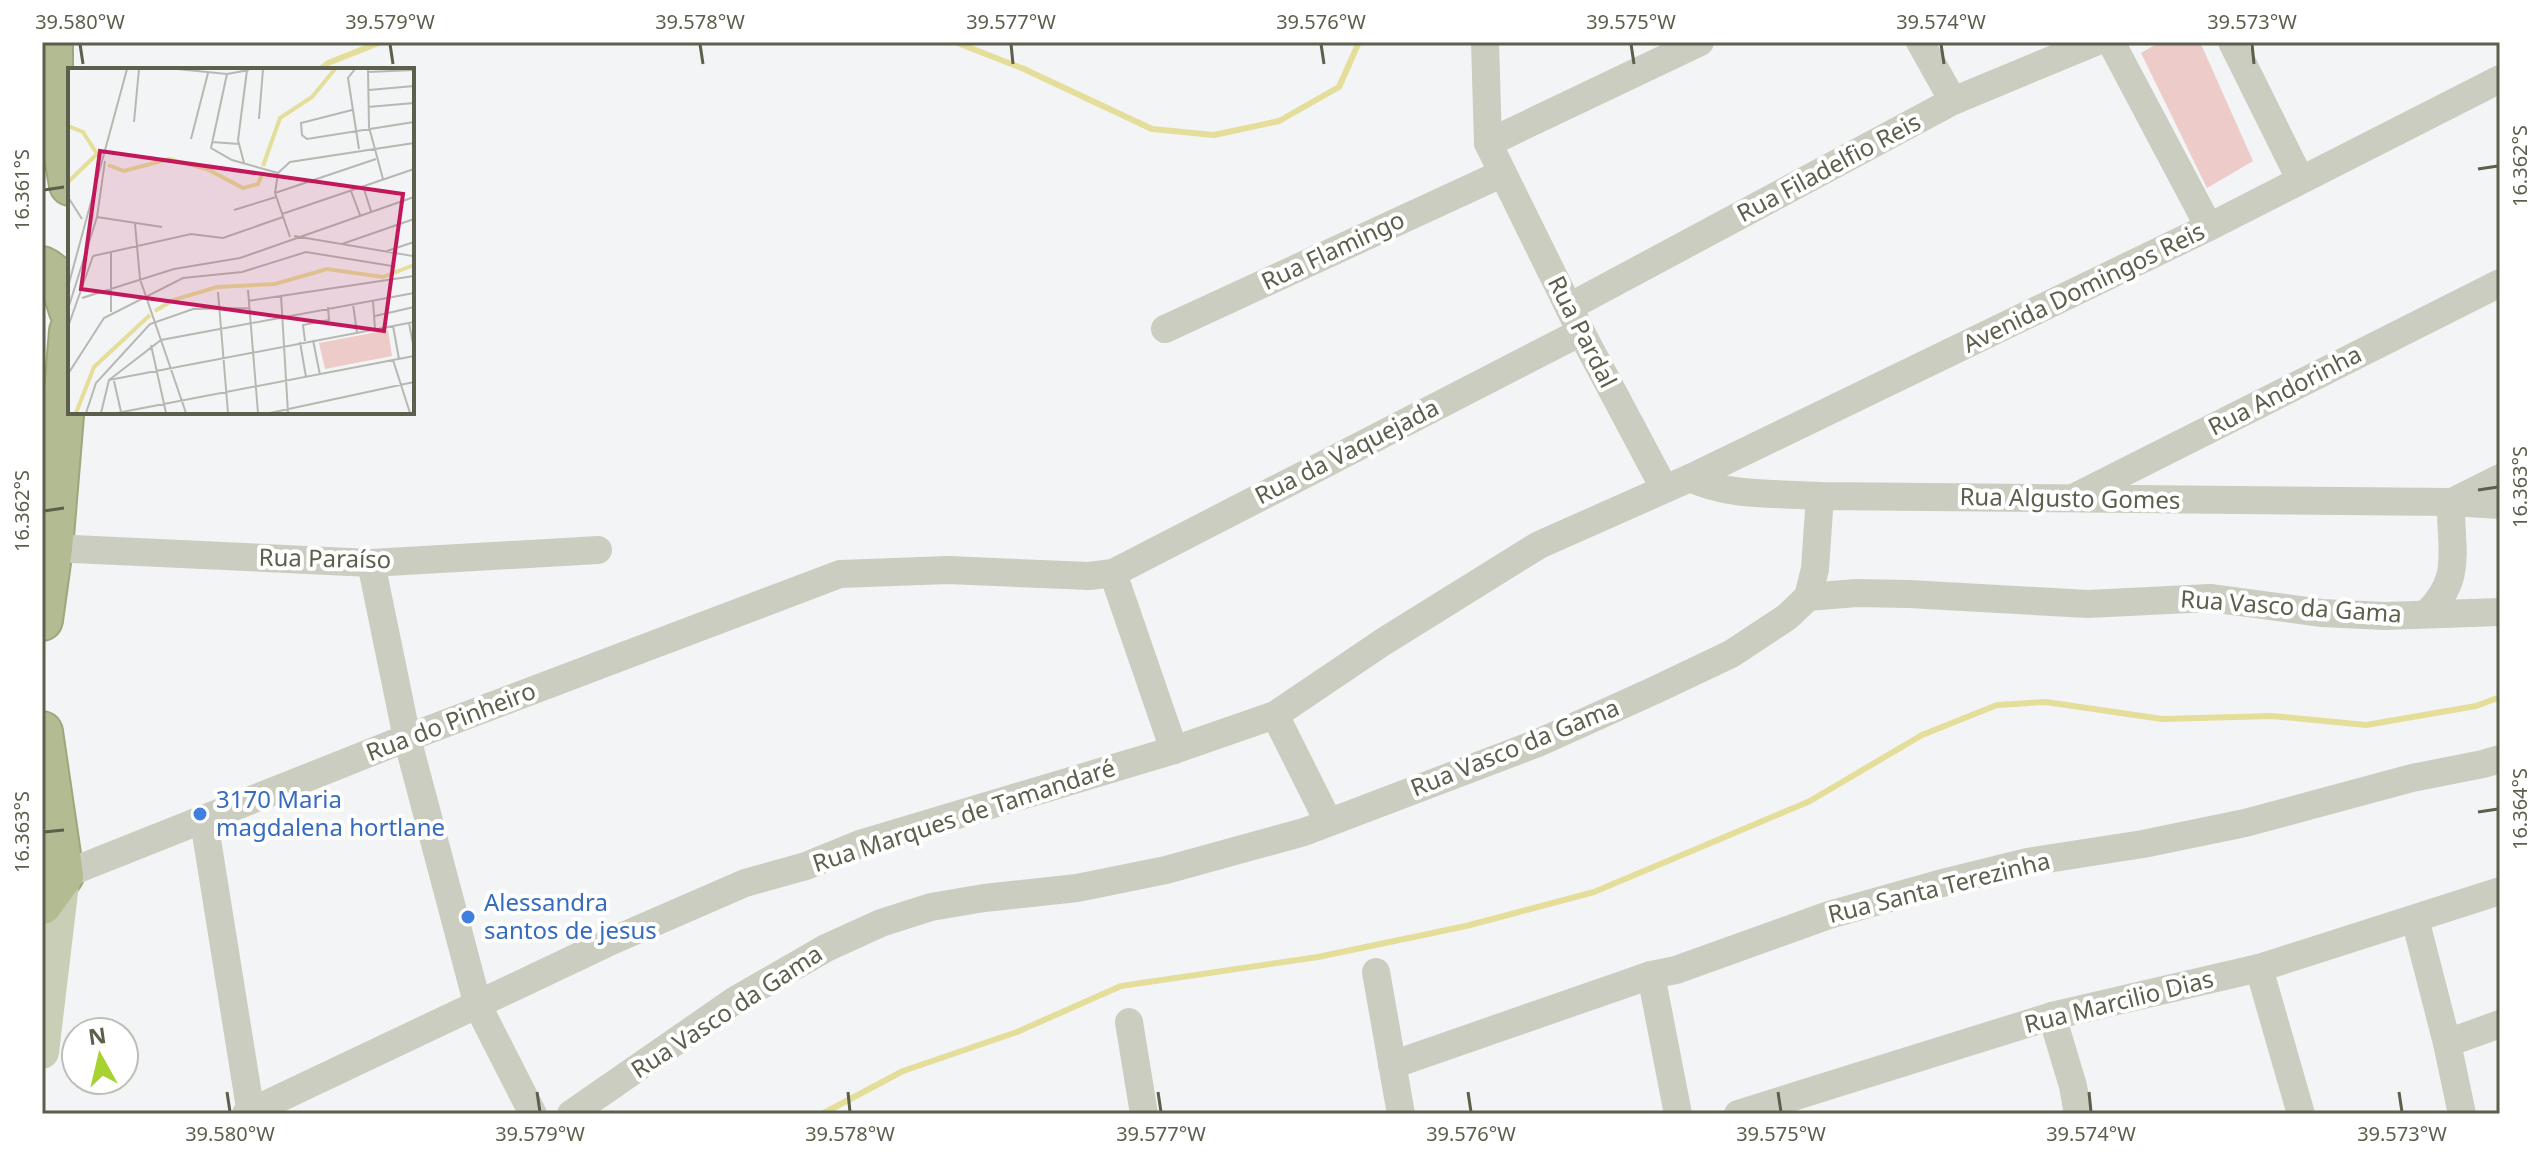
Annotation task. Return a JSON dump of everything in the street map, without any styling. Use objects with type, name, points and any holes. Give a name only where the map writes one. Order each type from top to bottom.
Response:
[{"type":"highway","points":[[52,42],[52,84],[68,174]]},
{"type":"highway","points":[[42,267],[61,284],[68,305]]},
{"type":"highway","points":[[42,620],[52,548],[68,355]]},
{"type":"highway","points":[[42,732],[52,889]]},
{"type":"main road","points":[[42,1052],[52,889]]},
{"type":"street","points":[[1485,42],[1488,143],[1700,42]]},
{"type":"street","points":[[1920,42],[1953,101]]},
{"type":"street","name":"Rua Filadelfio Reis","points":[[1575,320],[1953,101],[2095,42]]},
{"type":"street","points":[[2111,42],[2209,227]]},
{"type":"street","points":[[2232,42],[2300,179]]},
{"type":"street","name":"Avenida Domingos Reis","points":[[1677,483],[2209,227],[2500,79]]},
{"type":"street","name":"Rua Pardal","points":[[1488,143],[1575,320],[1677,483]]},
{"type":"street","name":"Rua Flamingo","points":[[1165,329],[1501,174]]},
{"type":"street","name":"Rua Andorinha","points":[[2071,500],[2500,283]]},
{"type":"street","name":"Rua da Vaquejada","points":[[1113,573],[1575,320]]},
{"type":"street","points":[[2426,614],[2448,587],[2452,568],[2451,502],[2500,478]]},
{"type":"street","name":"Rua Algusto Gomes","points":[[1677,483],[1726,490],[1820,496],[2500,505]]},
{"type":"street","name":"Rua Marques de Tamandaré","points":[[249,1113],[607,943],[745,883],[806,866],[860,844],[1174,750],[1275,715],[1396,634],[1539,545],[1677,483]]},
{"type":"street","points":[[1808,597],[1815,569],[1820,496]]},
{"type":"street","name":"Rua Paraíso","points":[[52,548],[371,563],[598,550]]},
{"type":"street","points":[[371,563],[407,738],[478,1006],[533,1114]]},
{"type":"street","name":"Rua do Pinheiro","points":[[52,889],[204,821],[407,738],[840,574],[948,570],[1089,576],[1113,573]]},
{"type":"street","points":[[1113,573],[1174,750]]},
{"type":"street","name":"Rua Vasco da Gama","points":[[571,1114],[734,1001],[826,948],[881,923],[931,907],[1077,888],[1166,870],[1304,832],[1538,743],[1653,691],[1731,654],[1787,617],[1808,597],[1856,593],[1909,594],[2088,604],[2210,598],[2322,613],[2385,616],[2500,612]]},
{"type":"street","points":[[1275,715],[1328,821]]},
{"type":"street","name":"Rua Santa Terezinha","points":[[1392,1065],[1829,915],[1946,882],[2027,862],[2143,844],[2245,823],[2412,778],[2500,759]]},
{"type":"street","points":[[204,821],[249,1113]]},
{"type":"street","name":"Rua Marcilio Dias","points":[[1738,1114],[2052,1016],[2259,968],[2500,891]]},
{"type":"street","points":[[2415,919],[2462,1114]]},
{"type":"street","points":[[2259,968],[2301,1114]]},
{"type":"street","points":[[1376,972],[1401,1114]]},
{"type":"street","points":[[1651,975],[1678,1114]]},
{"type":"street","points":[[2052,1016],[2078,1114]]},
{"type":"street","points":[[1129,1022],[1144,1114]]},
{"type":"street","points":[[2447,1043],[2500,1024]]},
{"type":"shaded area","points":[[2160,42],[2200,42],[2253,161],[2207,188],[2141,53]]},
{"type":"waterway","points":[[322,68],[381,42]]},
{"type":"waterway","points":[[955,42],[1024,69],[1152,129],[1214,135],[1279,121],[1339,87],[1359,42]]},
{"type":"waterway","points":[[822,1114],[903,1071],[1017,1032],[1121,986],[1318,957],[1466,926],[1594,892],[1810,801],[1922,735],[1997,705],[2046,702],[2162,719],[2272,716],[2366,725],[2476,706],[2500,697]]},
{"type":"place","name":"3170 Maria magdalena hortlane","points":[[200,814]]},
{"type":"place","name":"Alessandra santos de jesus","points":[[468,917]]}]
